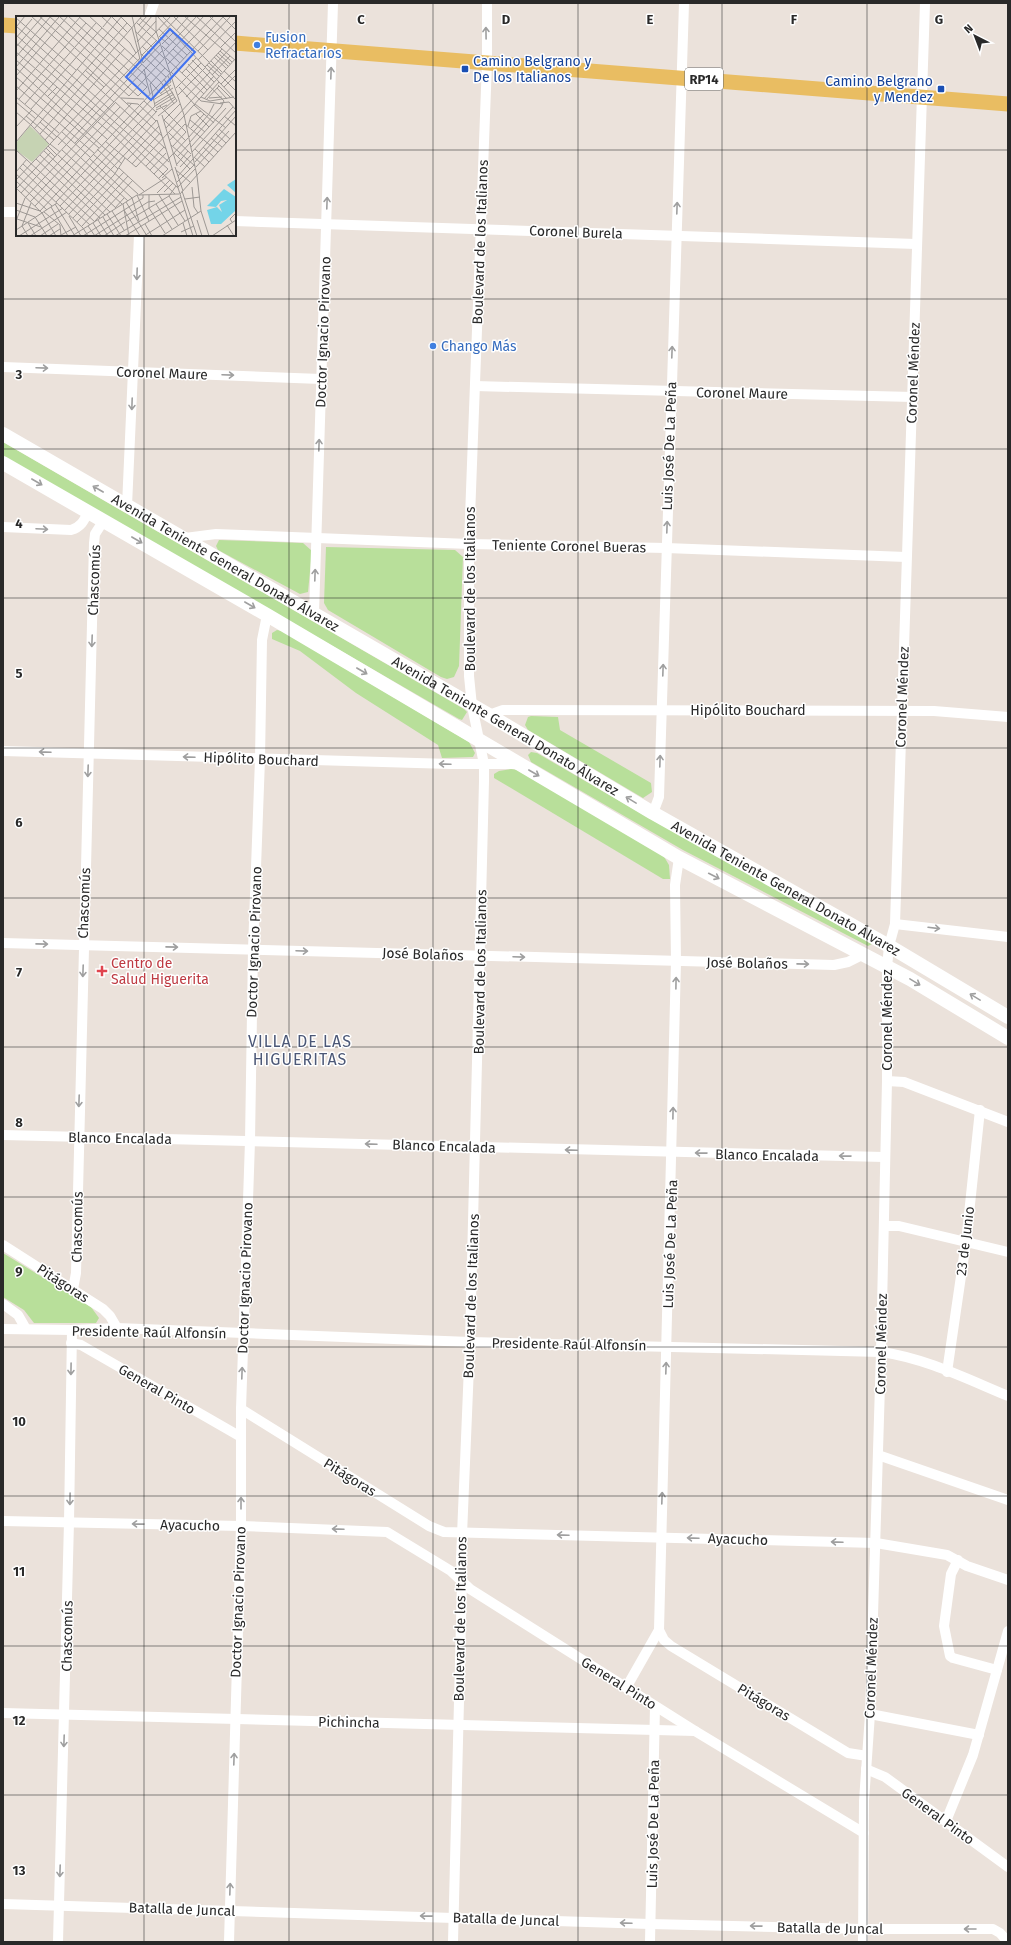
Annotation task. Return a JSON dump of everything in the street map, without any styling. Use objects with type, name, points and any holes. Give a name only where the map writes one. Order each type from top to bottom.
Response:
[{"type":"main road","points":[[3,25],[16,26]]},
{"type":"main road","name":"RP14","points":[[236,43],[1008,104]]},
{"type":"main road","name":"Avenida Teniente General Donato Álvarez","points":[[3,434],[489,715],[653,813],[889,946],[1008,1017]]},
{"type":"main road","name":"Avenida Teniente General Donato Álvarez","points":[[3,463],[267,615],[679,858],[864,954],[1008,1038]]},
{"type":"street","points":[[148,16],[154,3]]},
{"type":"street","name":"Doctor Ignacio Pirovano","points":[[314,614],[333,3]]},
{"type":"street","name":"Boulevard de los Italianos","points":[[453,1942],[463,1532],[476,1147],[484,764],[472,706],[469,676],[469,544],[487,62],[487,3]]},
{"type":"street","name":"Luis José De La Peña","points":[[653,813],[659,797],[684,3]]},
{"type":"street","name":"Coronel Méndez","points":[[863,1942],[864,1833],[866,1769],[870,1714],[881,1352],[884,1157],[887,1081],[887,967],[889,946],[896,924],[906,557],[913,397],[916,244],[925,3]]},
{"type":"street","points":[[3,212],[16,212]]},
{"type":"street","name":"Coronel Burela","points":[[236,221],[916,244]]},
{"type":"street","points":[[127,506],[139,236]]},
{"type":"street","name":"Coronel Maure","points":[[3,367],[321,379]]},
{"type":"street","name":"Coronel Maure","points":[[475,386],[913,397]]},
{"type":"street","points":[[78,528],[84,522],[88,512]]},
{"type":"street","name":"Chascomús","points":[[73,1289],[76,1273],[78,1136],[95,535],[104,520]]},
{"type":"street","points":[[3,527],[66,530],[78,528],[95,535]]},
{"type":"street","name":"Teniente Coronel Bueras","points":[[185,538],[216,534],[469,544],[666,548],[906,557]]},
{"type":"street","name":"Doctor Ignacio Pirovano","points":[[229,1942],[241,1526],[241,1437],[250,1141],[253,949],[260,758],[262,640],[267,615]]},
{"type":"street","name":"Hipólito Bouchard","points":[[489,715],[503,710],[934,711],[1008,717]]},
{"type":"street","name":"Hipólito Bouchard","points":[[3,751],[519,764]]},
{"type":"street","name":"Luis José De La Peña","points":[[664,1640],[659,1630],[672,1153],[676,962],[675,885],[679,858]]},
{"type":"street","points":[[896,924],[1008,937]]},
{"type":"street","name":"José Bolaños","points":[[3,943],[834,965],[848,962],[864,954]]},
{"type":"street","points":[[887,1081],[904,1082],[1008,1122]]},
{"type":"street","name":"23 de Junio","points":[[947,1372],[966,1242],[980,1110]]},
{"type":"street","name":"Blanco Encalada","points":[[3,1135],[672,1153],[884,1157]]},
{"type":"street","points":[[884,1226],[899,1226],[1008,1252]]},
{"type":"street","name":"Pitágoras","points":[[3,1245],[103,1309],[110,1316],[117,1328]]},
{"type":"street","points":[[3,1304],[18,1315],[26,1329]]},
{"type":"street","name":"Presidente Raúl Alfonsín","points":[[3,1329],[72,1330],[117,1328],[470,1342],[881,1352],[893,1353],[1008,1396]]},
{"type":"street","name":"Chascomús","points":[[58,1942],[65,1714],[72,1330]]},
{"type":"street","name":"General Pinto","points":[[71,1343],[81,1345],[241,1437]]},
{"type":"street","name":"Pitágoras","points":[[242,1409],[429,1526],[444,1532],[463,1532]]},
{"type":"street","points":[[878,1455],[1008,1500]]},
{"type":"street","name":"Ayacucho","points":[[3,1521],[241,1526],[377,1531]]},
{"type":"street","name":"General Pinto","points":[[377,1531],[393,1535],[451,1571],[470,1589],[626,1688],[864,1833]]},
{"type":"street","name":"Ayacucho","points":[[463,1532],[876,1543],[934,1552],[958,1560],[967,1566],[1008,1580]]},
{"type":"street","points":[[958,1560],[950,1574],[944,1626],[950,1656],[997,1670]]},
{"type":"street","name":"Luis José De La Peña","points":[[626,1688],[659,1630]]},
{"type":"street","points":[[946,1821],[973,1755],[1008,1631]]},
{"type":"street","name":"Pitágoras","points":[[664,1640],[848,1753],[867,1756]]},
{"type":"street","name":"Luis José De La Peña","points":[[650,1942],[655,1706]]},
{"type":"street","name":"Pichincha","points":[[3,1713],[695,1731]]},
{"type":"street","points":[[870,1714],[979,1735]]},
{"type":"street","name":"General Pinto","points":[[866,1769],[885,1777],[1008,1866]]},
{"type":"street","name":"Batalla de Juncal","points":[[3,1904],[650,1924],[863,1929],[993,1930],[1000,1933],[1007,1940]]},
{"type":"green space","points":[[3,442],[467,712],[462,720],[459,719],[3,456]]},
{"type":"green space","points":[[219,540],[303,543],[312,551],[308,592],[300,594],[218,550],[216,546]]},
{"type":"green space","points":[[326,547],[455,550],[463,557],[459,666],[454,677],[447,679],[441,677],[328,610],[324,603]]},
{"type":"green space","points":[[277,630],[282,631],[469,742],[475,753],[473,757],[442,758],[438,745],[356,693],[300,651],[272,639],[272,633]]},
{"type":"green space","points":[[528,717],[558,717],[560,730],[651,783],[652,792],[643,798],[528,730],[525,725]]},
{"type":"green space","points":[[531,752],[537,753],[872,944],[868,946],[683,850],[531,762],[528,755]]},
{"type":"green space","points":[[511,769],[517,770],[663,855],[669,865],[670,879],[663,879],[494,778],[494,774],[499,771]]},
{"type":"green space","points":[[3,1253],[91,1307],[99,1318],[96,1323],[34,1323],[24,1310],[3,1297]]},
{"type":"place","name":"Fusion Refractarios","points":[[257,45]]},
{"type":"place","name":"Camino Belgrano y De los Italianos","points":[[465,69]]},
{"type":"place","name":"Camino Belgrano y Mendez","points":[[941,89]]},
{"type":"place","name":"Chango Más","points":[[433,346]]},
{"type":"place","name":"Centro de Salud Higuerita","points":[[102,971]]},
{"type":"district","name":"VILLA DE LAS HIGUERITAS","points":[[300,1050]]}]
